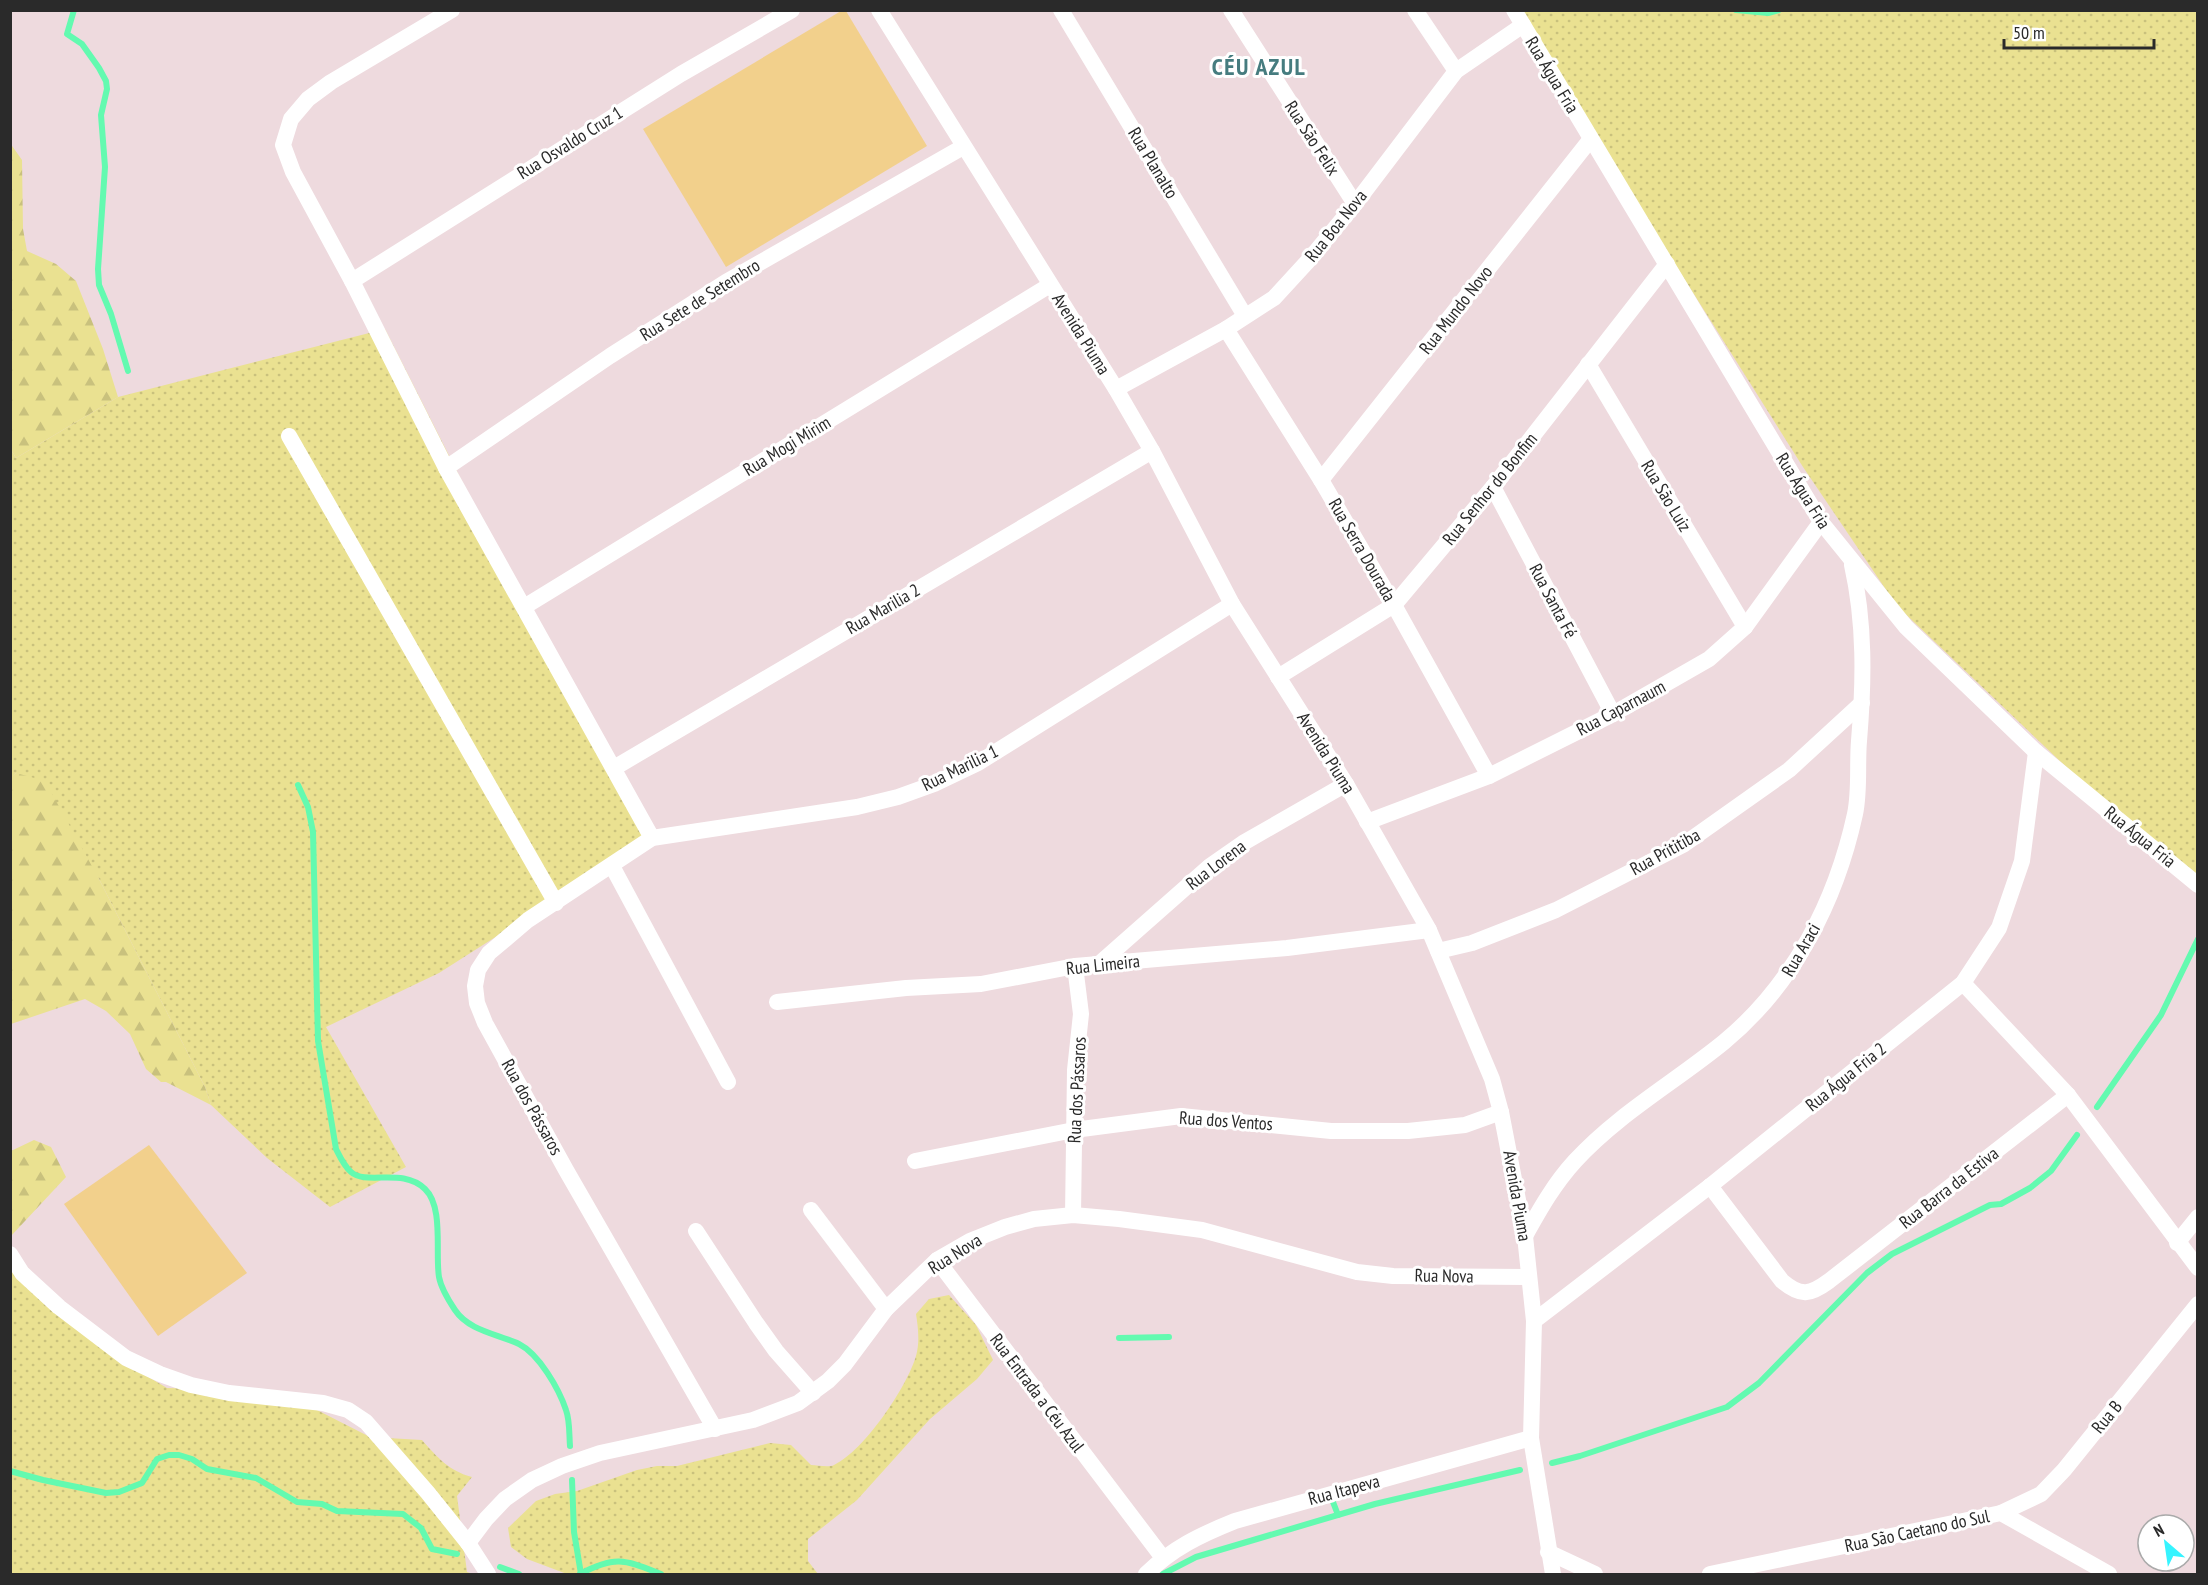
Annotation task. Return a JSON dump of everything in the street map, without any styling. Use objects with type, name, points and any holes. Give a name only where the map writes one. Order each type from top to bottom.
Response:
[{"type":"street","points":[[452,10],[331,82],[309,99],[291,119],[283,145],[293,172],[352,280],[446,468],[652,838]]},
{"type":"street","name":"Rua Osvaldo Cruz 1","points":[[352,280],[681,74],[792,10]]},
{"type":"street","name":"Avenida Piuma","points":[[879,10],[1116,389],[1152,451],[1232,604],[1346,784],[1430,930],[1492,1079],[1501,1112],[1525,1236],[1534,1321],[1531,1438],[1553,1575]]},
{"type":"street","name":"Rua Planalto","points":[[1061,10],[1245,316]]},
{"type":"street","name":"Rua São Felix","points":[[1231,10],[1355,204]]},
{"type":"street","points":[[1415,10],[1456,72]]},
{"type":"street","name":"Rua Boa Nova","points":[[1116,389],[1226,329],[1274,298],[1355,204],[1456,72],[1518,18]]},
{"type":"street","name":"Rua Água Fria","points":[[1518,18],[1821,522],[1906,627],[2036,752],[2198,885]]},
{"type":"street","name":"Rua Mundo Novo","points":[[1321,480],[1590,140]]},
{"type":"street","name":"Rua Sete de Setembro","points":[[446,468],[610,356],[726,282],[963,147]]},
{"type":"street","name":"Rua Senhor do Bonfim","points":[[1278,677],[1394,605],[1493,488],[1667,264]]},
{"type":"street","name":"Rua Mogi Mirim","points":[[524,607],[1050,285]]},
{"type":"street","name":"Rua Serra Dourada","points":[[1226,329],[1321,480],[1489,776]]},
{"type":"street","name":"Rua São Luiz","points":[[1588,364],[1745,627]]},
{"type":"street","points":[[289,436],[556,903]]},
{"type":"street","name":"Rua Marilia 2","points":[[614,768],[1152,451]]},
{"type":"street","name":"Rua Santa Fé","points":[[1493,488],[1613,714]]},
{"type":"street","name":"Rua Caparnaum","points":[[1367,822],[1489,776],[1613,714],[1709,659],[1745,627],[1821,522]]},
{"type":"street","name":"Rua Araci","points":[[1525,1236],[1546,1197],[1575,1161],[1616,1124],[1724,1042],[1757,1012],[1786,977],[1813,933],[1837,877],[1855,812],[1862,703],[1863,637],[1859,598],[1851,560]]},
{"type":"street","name":"Rua Marilia 1","points":[[652,838],[857,807],[898,797],[934,784],[978,763],[1232,604]]},
{"type":"street","name":"Rua Prititiba","points":[[1438,951],[1472,943],[1556,910],[1683,845],[1789,770],[1862,703]]},
{"type":"street","name":"Rua Água Fria 2","points":[[1534,1321],[1710,1186],[1964,983],[1999,928],[2022,861],[2036,752]]},
{"type":"street","name":"Rua Lorena","points":[[1099,964],[1210,866],[1243,843],[1346,784]]},
{"type":"street","name":"Rua dos Pássaros","points":[[652,838],[508,935],[489,953],[478,970],[475,986],[477,1003],[485,1023],[566,1170],[715,1429]]},
{"type":"street","points":[[612,866],[728,1082]]},
{"type":"street","name":"Rua Limeira","points":[[777,1002],[906,988],[981,984],[1075,966],[1287,948],[1430,930]]},
{"type":"street","name":"Rua dos Pássaros","points":[[1073,1215],[1075,1070],[1081,1014],[1075,966]]},
{"type":"street","points":[[1964,983],[2068,1095],[2198,1268]]},
{"type":"street","name":"Rua Barra da Estiva","points":[[1710,1186],[1782,1281],[1792,1289],[1808,1293],[1829,1281],[2068,1095]]},
{"type":"street","name":"Rua dos Ventos","points":[[915,1161],[1074,1130],[1180,1116],[1331,1131],[1408,1131],[1465,1125],[1501,1112]]},
{"type":"street","points":[[811,1210],[886,1309]]},
{"type":"street","name":"Rua Nova","points":[[468,1543],[505,1499],[532,1480],[552,1471],[600,1453],[753,1420],[798,1402],[813,1393],[845,1364],[886,1309],[937,1260],[970,1241],[1005,1227],[1035,1219],[1073,1215],[1202,1230],[1357,1272],[1393,1276],[1528,1277]]},
{"type":"street","points":[[2177,1243],[2198,1217]]},
{"type":"street","points":[[696,1231],[756,1323],[813,1393]]},
{"type":"street","points":[[10,1254],[22,1273],[59,1307],[126,1358],[190,1385],[229,1393],[323,1403],[348,1410],[366,1422],[428,1492],[468,1543],[488,1575]]},
{"type":"street","name":"Rua Entrada a Céu Azul","points":[[937,1260],[1163,1558]]},
{"type":"street","name":"Rua B","points":[[2001,1513],[2041,1494],[2064,1470],[2198,1304]]},
{"type":"street","name":"Rua Itapeva","points":[[1146,1575],[1163,1558],[1196,1537],[1234,1521],[1531,1438]]},
{"type":"street","name":"Rua São Caetano do Sul","points":[[1710,1575],[2001,1513],[2109,1575]]},
{"type":"street","points":[[1548,1552],[1595,1575]]},
{"type":"green space","points":[[1519,11],[2197,11],[2197,885],[2145,842],[1897,606],[1803,467],[1618,174]]},
{"type":"green space","points":[[10,143],[22,160],[23,229],[27,251],[56,264],[76,281],[103,349],[118,397],[16,458],[10,448]]},
{"type":"green space","points":[[385,329],[521,598],[655,835],[439,973],[326,1027],[406,1167],[330,1207],[267,1158],[211,1105],[205,1087],[99,879],[16,773],[11,778],[10,448],[16,458],[118,397]]},
{"type":"green space","points":[[16,773],[45,781],[99,879],[205,1087],[211,1105],[166,1082],[161,1082],[146,1069],[130,1034],[106,1011],[85,999],[11,1024],[10,778]]},
{"type":"green space","points":[[34,1140],[51,1147],[66,1177],[11,1236],[11,1151]]},
{"type":"green space","points":[[10,1262],[125,1363],[167,1388],[238,1390],[315,1409],[370,1437],[422,1440],[438,1458],[450,1467],[472,1477],[457,1496],[467,1572],[473,1574],[11,1574]]},
{"type":"green space","points":[[949,1295],[976,1325],[993,1360],[977,1379],[930,1419],[857,1500],[808,1539],[808,1561],[818,1574],[567,1574],[527,1559],[511,1547],[508,1528],[536,1501],[555,1494],[577,1491],[637,1470],[657,1466],[677,1466],[770,1443],[791,1445],[811,1465],[834,1465],[846,1458],[871,1433],[904,1384],[917,1351],[916,1314],[929,1299]]},
{"type":"shaded area","points":[[841,11],[846,11],[927,146],[726,267],[643,129]]},
{"type":"shaded area","points":[[149,1145],[247,1273],[158,1336],[64,1204]]},
{"type":"waterway","points":[[74,10],[67,34],[82,44],[106,81],[107,89],[101,115],[105,167],[98,269],[99,285],[111,314],[128,371]]},
{"type":"waterway","points":[[1736,10],[1768,13],[1779,10]]},
{"type":"waterway","points":[[298,785],[308,807],[313,832],[318,1041],[336,1149],[346,1167],[358,1176],[406,1179],[425,1189],[435,1207],[439,1277],[448,1299],[468,1323],[519,1344],[541,1364],[559,1392],[566,1410],[570,1446]]},
{"type":"waterway","points":[[2097,1107],[2161,1015],[2198,939]]},
{"type":"waterway","points":[[1552,1463],[1580,1456],[1727,1407],[1759,1383],[1867,1273],[1892,1254],[1990,1205],[2001,1204],[2030,1188],[2051,1171],[2077,1135]]},
{"type":"waterway","points":[[1119,1338],[1169,1337]]},
{"type":"waterway","points":[[10,1471],[106,1493],[119,1492],[142,1483],[157,1459],[179,1455],[192,1459],[207,1469],[256,1478],[297,1502],[322,1504],[337,1511],[403,1514],[421,1528],[432,1549],[457,1554]]},
{"type":"waterway","points":[[1163,1574],[1196,1557],[1375,1504],[1520,1470]]},
{"type":"waterway","points":[[572,1480],[574,1532],[581,1574]]},
{"type":"waterway","points":[[1333,1502],[1338,1515]]},
{"type":"waterway","points":[[580,1574],[612,1562],[638,1565],[661,1574]]},
{"type":"waterway","points":[[500,1567],[519,1574]]},
{"type":"district","name":"CÉU AZUL","points":[[1259,67]]}]
